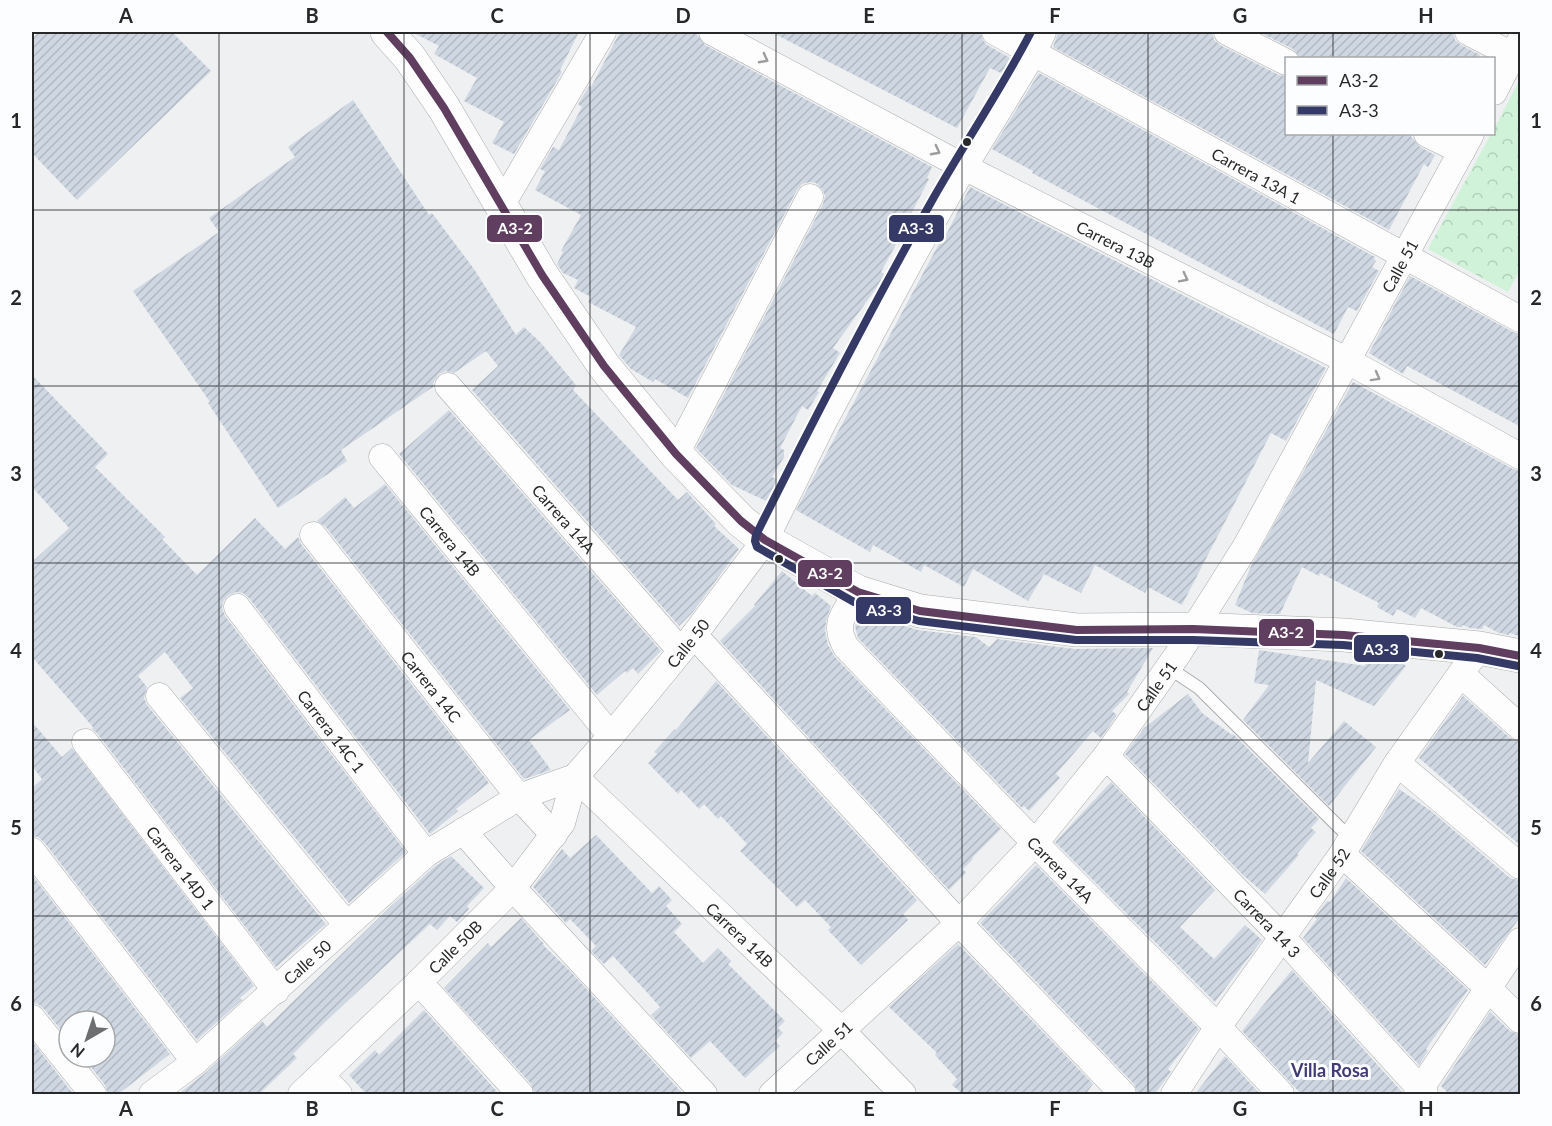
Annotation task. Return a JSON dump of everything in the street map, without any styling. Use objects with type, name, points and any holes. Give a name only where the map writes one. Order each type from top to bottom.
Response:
[{"type":"main road","points":[[387,32],[410,58],[444,108],[542,275],[604,366],[676,454],[741,521],[765,540],[858,592],[920,611],[1077,630],[1193,629],[1344,635],[1470,661],[1521,656]]},
{"type":"street","points":[[501,206],[603,32]]},
{"type":"street","name":"Carrera 13B","points":[[712,32],[964,166],[1346,360],[1521,456]]},
{"type":"street","name":"Carrera 13A 1","points":[[994,32],[1038,42],[1405,257],[1521,319]]},
{"type":"street","points":[[1227,32],[1285,61]]},
{"type":"street","points":[[1468,32],[1518,52],[1495,90]]},
{"type":"street","name":"Calle 50","points":[[155,1094],[276,991],[426,854],[519,797],[575,777],[611,736],[687,643],[765,540],[825,419],[964,166],[1038,42]]},
{"type":"street","points":[[1432,135],[1466,142]]},
{"type":"street","name":"Calle 51","points":[[772,1095],[958,923],[1035,843],[1106,756],[1169,668],[1246,546],[1466,142]]},
{"type":"street","points":[[676,454],[810,197]]},
{"type":"street","name":"Carrera 14A","points":[[448,386],[687,643],[1123,1095]]},
{"type":"street","name":"Carrera 14B","points":[[382,457],[611,736]]},
{"type":"street","name":"Carrera 14C","points":[[313,535],[519,797],[554,835]]},
{"type":"street","name":"Carrera 14A","points":[[858,592],[839,624],[840,635],[846,647],[1035,843],[1218,1027],[1281,1095]]},
{"type":"street","name":"Carrera 14C 1","points":[[237,607],[426,854]]},
{"type":"street","points":[[1470,661],[1521,727]]},
{"type":"street","name":"Calle 52","points":[[1174,1095],[1218,1027],[1346,847],[1397,763],[1470,661]]},
{"type":"street","points":[[159,696],[347,925]]},
{"type":"street","name":"Carrera 14D 1","points":[[85,742],[276,991]]},
{"type":"street","name":"Carrera 14 3","points":[[1106,756],[1282,937],[1421,1093]]},
{"type":"street","points":[[1397,763],[1521,866]]},
{"type":"street","name":"Carrera 14B","points":[[575,777],[842,1032],[903,1095]]},
{"type":"street","name":"Calle 50B","points":[[301,1095],[513,888],[562,823],[575,777]]},
{"type":"street","points":[[463,831],[704,1095]]},
{"type":"street","points":[[1346,847],[1521,1020]]},
{"type":"street","points":[[32,850],[195,1062]]},
{"type":"street","points":[[1421,1093],[1521,941]]},
{"type":"street","points":[[419,982],[520,1095]]},
{"type":"street","points":[[32,1018],[93,1095]]},
{"type":"street","points":[[321,1076],[339,1095]]},
{"type":"lane","points":[[1169,668],[1200,688],[1346,847]]},
{"type":"green space","points":[[1520,79],[1520,270],[1508,292],[1428,249],[1490,135],[1495,135],[1495,127]]},
{"type":"building","points":[[39,32],[172,32],[211,71],[77,200],[32,153],[32,39]]},
{"type":"building","points":[[412,32],[579,32],[560,70],[562,72],[514,154],[492,143],[504,122],[464,101],[477,78],[434,54],[439,46]]},
{"type":"building","points":[[620,32],[695,32],[705,45],[932,167],[927,178],[929,179],[909,218],[912,220],[881,272],[884,274],[877,287],[833,348],[840,353],[808,410],[802,406],[780,448],[784,450],[784,457],[772,477],[778,480],[766,501],[732,485],[696,448],[823,204],[825,196],[816,183],[802,184],[797,190],[688,398],[655,379],[653,382],[631,369],[619,355],[636,327],[588,302],[591,297],[574,288],[578,280],[563,273],[557,264],[563,252],[561,251],[581,215],[535,190],[545,171],[540,169],[553,147],[559,150],[582,107],[578,104],[589,86],[591,87]]},
{"type":"building","points":[[771,32],[975,32],[981,34],[987,45],[1012,59],[1003,74],[990,68],[957,128]]},
{"type":"building","points":[[1058,32],[1212,32],[1214,40],[1220,45],[1285,76],[1285,135],[1410,135],[1420,147],[1435,155],[1428,167],[1424,164],[1389,230],[1053,47]]},
{"type":"building","points":[[1259,32],[1453,32],[1455,40],[1480,55],[1479,57],[1299,57],[1293,49]]},
{"type":"building","points":[[1039,73],[1375,257],[1376,261],[1372,267],[1379,271],[1357,311],[1348,307],[1334,334],[1032,173],[1033,171],[992,149]]},
{"type":"building","points":[[353,100],[429,215],[432,213],[474,269],[516,335],[524,327],[541,343],[576,385],[573,390],[678,500],[687,492],[716,524],[714,526],[739,549],[693,612],[679,626],[472,390],[498,366],[486,351],[454,373],[446,371],[439,374],[433,387],[341,450],[347,461],[278,508],[208,403],[210,402],[133,291],[219,232],[209,218],[295,157],[288,147]]},
{"type":"building","points":[[970,187],[1326,368],[1286,441],[1271,433],[1182,605],[1148,587],[1145,593],[1095,565],[1081,593],[1044,574],[1028,601],[973,569],[964,587],[924,565],[921,572],[873,545],[870,552],[796,510]]},
{"type":"building","points":[[1410,276],[1513,332],[1521,334],[1521,427],[1407,366],[1403,374],[1369,353]]},
{"type":"building","points":[[32,375],[108,454],[95,467],[165,537],[162,539],[197,575],[255,518],[285,549],[298,537],[301,544],[489,783],[456,809],[458,811],[430,834],[249,598],[243,593],[236,592],[227,596],[222,608],[225,616],[406,852],[349,903],[180,698],[193,688],[165,652],[138,676],[147,687],[144,698],[147,705],[326,924],[276,967],[92,729],[93,727],[32,657],[32,562],[69,528],[32,487]]},
{"type":"building","points":[[1353,382],[1513,469],[1521,471],[1521,637],[1497,632],[1484,625],[1482,629],[1463,625],[1457,627],[1421,608],[1415,618],[1397,609],[1393,616],[1377,607],[1379,603],[1320,573],[1319,576],[1302,567],[1280,614],[1252,613],[1235,605],[1251,566]]},
{"type":"building","points":[[449,410],[661,651],[638,674],[633,668],[627,673],[625,671],[597,695],[399,454]]},
{"type":"building","points":[[385,484],[570,710],[529,740],[551,770],[524,779],[325,526],[317,521],[345,497],[354,508]]},
{"type":"building","points":[[782,571],[812,596],[815,593],[831,606],[825,631],[828,645],[835,657],[1001,829],[972,858],[963,869],[966,873],[949,890],[720,641],[755,606]]},
{"type":"building","points":[[862,613],[918,630],[976,637],[989,647],[997,639],[1075,649],[1153,648],[1127,692],[1129,694],[1112,711],[1117,715],[1101,738],[1093,731],[1056,774],[1060,778],[1029,811],[1024,806],[1022,808],[858,638],[855,626]]},
{"type":"building","points":[[1259,650],[1365,666],[1368,656],[1397,659],[1406,666],[1374,706],[1316,680],[1308,763],[1344,721],[1376,747],[1329,806],[1243,720],[1269,685],[1254,683]]},
{"type":"building","points":[[716,681],[917,900],[903,914],[908,920],[861,965],[828,930],[831,927],[805,900],[797,907],[740,851],[747,844],[721,816],[718,819],[704,804],[699,809],[681,790],[678,794],[648,763],[657,754],[654,752],[676,730]]},
{"type":"building","points":[[1188,694],[1202,713],[1233,734],[1319,819],[1311,828],[1316,832],[1265,894],[1243,875],[1125,754],[1144,728]]},
{"type":"building","points":[[1463,696],[1510,738],[1521,742],[1521,846],[1419,758]]},
{"type":"building","points":[[32,722],[62,757],[72,748],[254,986],[240,998],[242,1000],[197,1040],[44,842],[32,836],[32,788],[42,779],[32,766]]},
{"type":"building","points":[[1111,782],[1215,890],[1180,927],[1214,959],[1245,925],[1262,940],[1215,1002],[1055,842]]},
{"type":"building","points":[[1399,789],[1431,811],[1510,878],[1521,881],[1521,916],[1485,965],[1361,851]]},
{"type":"building","points":[[596,835],[652,893],[659,886],[672,900],[666,906],[682,924],[674,932],[703,963],[718,948],[731,961],[728,964],[785,1021],[778,1028],[783,1033],[775,1041],[780,1046],[745,1078],[710,1041],[691,1058],[651,1015],[660,1007],[644,989],[613,956],[604,964],[591,951],[596,946],[570,919],[566,923],[533,887],[562,849],[570,858]]},
{"type":"building","points":[[451,856],[484,888],[467,906],[469,909],[457,922],[450,916],[437,930],[430,924],[322,1025],[293,1054],[297,1058],[258,1095],[177,1095],[262,1021],[267,1027],[393,904],[435,866]]},
{"type":"building","points":[[1036,865],[1199,1029],[1168,1069],[1171,1072],[1154,1095],[1138,1094],[1134,1084],[980,923]]},
{"type":"building","points":[[32,875],[170,1054],[117,1095],[108,1095],[105,1085],[92,1069],[117,1069],[117,1009],[57,1009],[57,1025],[44,1009],[32,1003]]},
{"type":"building","points":[[1346,878],[1468,990],[1426,1049],[1428,1051],[1419,1065],[1303,938],[1317,919],[1315,917],[1327,901],[1330,902]]},
{"type":"building","points":[[521,918],[543,945],[570,971],[684,1095],[535,1095],[531,1084],[444,988],[488,943],[491,947]]},
{"type":"building","points":[[958,944],[1093,1084],[1085,1095],[964,1095],[952,1085],[957,1079],[935,1055],[937,1053],[889,1007]]},
{"type":"building","points":[[1292,970],[1402,1092],[1402,1095],[1302,1095],[1242,1031]]},
{"type":"building","points":[[424,1010],[500,1095],[367,1095],[349,1075],[375,1050],[379,1055]]},
{"type":"building","points":[[1490,1012],[1510,1031],[1521,1035],[1521,1095],[1450,1095],[1441,1086]]},
{"type":"building","points":[[32,1041],[74,1095],[32,1095]]},
{"type":"building","points":[[1225,1056],[1261,1095],[1194,1095]]},
{"type":"transit line","name":"A3-2","points":[[387,32],[410,58],[444,108],[542,275],[604,366],[676,454],[741,521],[765,540],[858,592],[920,611],[1077,630],[1193,629],[1344,635],[1479,648],[1520,656]]},
{"type":"transit line","name":"A3-3","points":[[1031,32],[934,197],[865,323],[756,535],[757,547],[854,602],[919,621],[1076,640],[1193,640],[1343,645],[1477,658],[1518,666]]},
{"type":"district","name":"Villa Rosa","points":[[1330,1070]]}]
